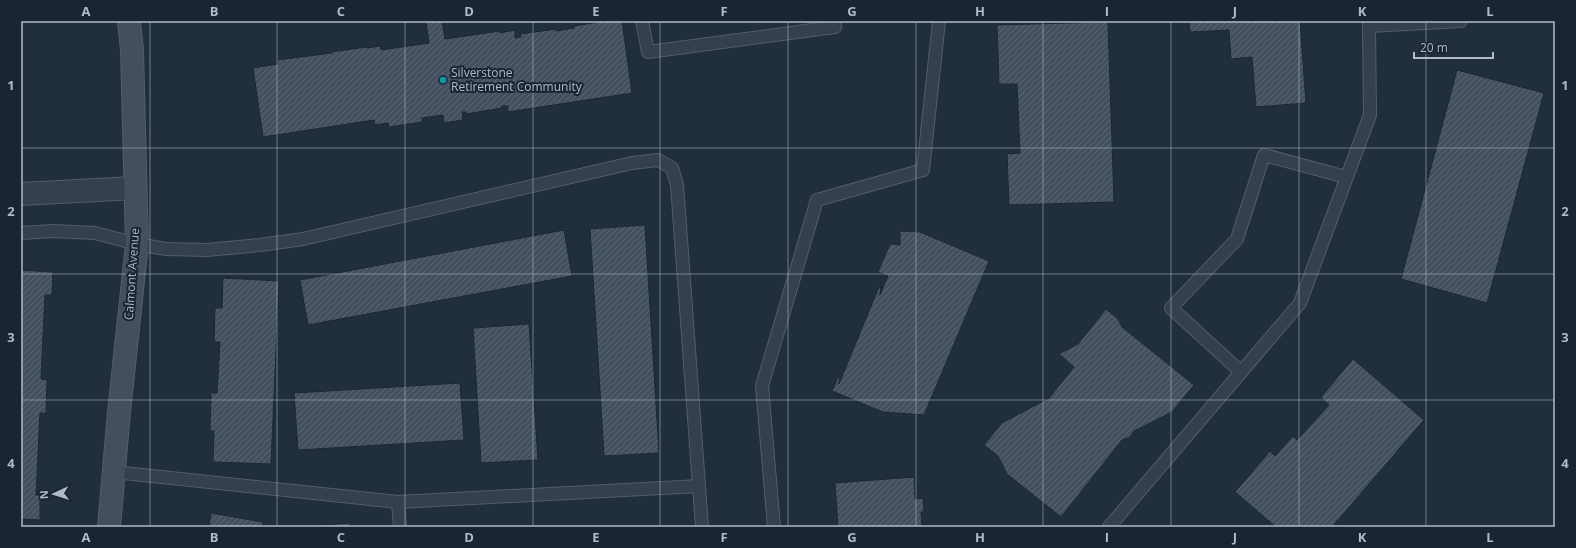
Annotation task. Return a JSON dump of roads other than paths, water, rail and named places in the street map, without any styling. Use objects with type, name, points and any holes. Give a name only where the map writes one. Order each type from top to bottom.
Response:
[{"type":"main road","name":"Calmont Avenue","points":[[109,527],[137,244],[132,58],[129,21]]},
{"type":"street","points":[[21,194],[135,188]]},
{"type":"lane","points":[[642,21],[648,52],[834,27],[834,21]]},
{"type":"lane","points":[[774,527],[762,386],[817,200],[923,170],[939,21]]},
{"type":"lane","points":[[1109,527],[1300,303],[1370,115],[1369,23],[1461,21]]},
{"type":"lane","points":[[1241,372],[1171,308],[1237,239],[1264,155],[1346,177]]},
{"type":"lane","points":[[21,233],[54,231],[95,233],[137,244],[166,249],[207,250],[303,239],[632,163],[658,160],[672,168],[677,185],[702,527]]},
{"type":"lane","points":[[114,472],[398,502],[699,486]]},
{"type":"lane","points":[[398,502],[400,527]]},
{"type":"place","name":"Silverstone Retirement Community","points":[[443,80]]}]
